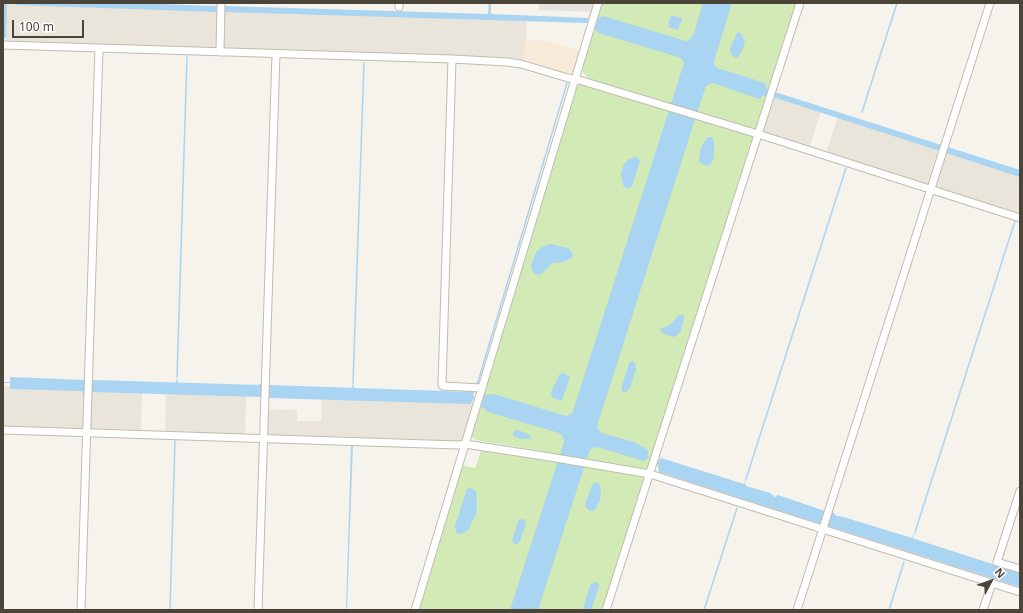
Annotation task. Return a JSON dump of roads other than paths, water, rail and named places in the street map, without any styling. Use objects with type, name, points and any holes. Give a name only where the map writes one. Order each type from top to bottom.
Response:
[{"type":"street","points":[[415,610],[598,3]]},
{"type":"street","points":[[606,610],[800,3]]},
{"type":"street","points":[[797,610],[990,3]]},
{"type":"street","points":[[220,52],[221,7]]},
{"type":"street","points":[[3,46],[452,59],[521,64],[758,134],[1020,218]]},
{"type":"street","points":[[81,610],[99,48]]},
{"type":"street","points":[[258,610],[276,54]]},
{"type":"street","points":[[452,59],[442,385],[482,388]]},
{"type":"street","points":[[3,430],[458,445],[465,444],[550,457],[650,474],[1020,592]]},
{"type":"street","points":[[1020,491],[997,562],[1020,569]]},
{"type":"street","points":[[983,610],[992,583]]},
{"type":"water","points":[[3,3],[11,3],[7,4],[6,38],[3,38]]},
{"type":"water","points":[[16,3],[133,3],[218,7],[488,14],[489,3],[491,3],[491,14],[588,18],[591,11],[587,23],[225,12],[225,10],[217,10],[217,12],[16,5]]},
{"type":"water","points":[[703,3],[732,3],[715,58],[714,64],[717,68],[765,83],[767,89],[775,92],[1020,170],[1020,177],[773,97],[764,95],[759,99],[713,83],[706,86],[597,426],[598,429],[602,433],[634,442],[648,450],[648,457],[658,461],[661,458],[744,484],[747,477],[745,484],[746,486],[770,493],[775,497],[778,495],[825,511],[824,516],[830,518],[832,512],[836,516],[912,538],[916,530],[913,538],[915,539],[1020,573],[1020,587],[828,526],[829,521],[823,519],[821,524],[659,472],[657,462],[648,458],[644,461],[597,447],[591,449],[589,452],[538,610],[510,610],[564,442],[562,435],[559,433],[488,412],[481,406],[484,395],[494,394],[566,416],[571,414],[573,411],[684,63],[681,58],[599,33],[595,29],[598,18],[603,16],[686,41],[693,36]]},
{"type":"water","points":[[671,15],[682,18],[678,30],[668,27]]},
{"type":"water","points":[[740,32],[745,42],[742,51],[737,58],[731,54],[730,48],[737,33]]},
{"type":"water","points":[[708,137],[712,137],[714,141],[714,157],[711,164],[708,166],[699,161],[701,147]]},
{"type":"water","points":[[637,157],[640,162],[632,186],[630,188],[626,188],[623,185],[621,174],[624,164],[629,159]]},
{"type":"water","points":[[550,244],[568,248],[573,254],[572,258],[564,262],[552,263],[543,273],[538,275],[535,274],[532,271],[531,266],[536,252],[542,247]]},
{"type":"water","points":[[679,315],[683,315],[684,318],[681,331],[676,336],[673,337],[664,334],[660,330],[670,325]]},
{"type":"water","points":[[632,361],[635,363],[636,369],[630,388],[626,392],[623,392],[621,390],[629,363]]},
{"type":"water","points":[[563,373],[570,377],[562,400],[560,401],[552,397],[551,392],[559,375]]},
{"type":"water","points":[[3,377],[4,382],[10,382],[10,377],[84,380],[84,384],[92,384],[93,380],[262,384],[261,390],[269,390],[269,385],[473,392],[473,396],[475,397],[470,404],[269,398],[269,393],[262,393],[261,397],[92,392],[92,387],[85,387],[84,393],[82,393],[82,391],[10,389],[10,383],[4,383],[3,387]]},
{"type":"water","points":[[518,430],[530,435],[531,437],[529,439],[521,439],[515,437],[513,434],[514,431]]},
{"type":"water","points":[[351,444],[353,444],[346,610]]},
{"type":"water","points":[[595,482],[599,484],[601,488],[600,501],[595,510],[591,511],[587,509],[585,505],[592,485]]},
{"type":"water","points":[[470,488],[476,491],[476,514],[468,530],[462,534],[458,534],[455,526],[467,489]]},
{"type":"water","points":[[521,519],[525,520],[526,523],[520,541],[518,544],[515,544],[512,541],[518,521]]},
{"type":"water","points":[[595,582],[598,583],[599,587],[591,610],[584,610],[583,609],[590,585]]},
{"type":"waterway","points":[[862,112],[897,3]]},
{"type":"waterway","points":[[177,377],[187,57]]},
{"type":"waterway","points":[[353,383],[364,63]]},
{"type":"waterway","points":[[477,385],[567,83]]},
{"type":"waterway","points":[[746,479],[846,168]]},
{"type":"waterway","points":[[915,532],[1015,221]]},
{"type":"waterway","points":[[170,610],[175,440]]},
{"type":"waterway","points":[[704,610],[737,508]]},
{"type":"waterway","points":[[1001,561],[1004,553]]},
{"type":"waterway","points":[[889,610],[904,562]]}]
